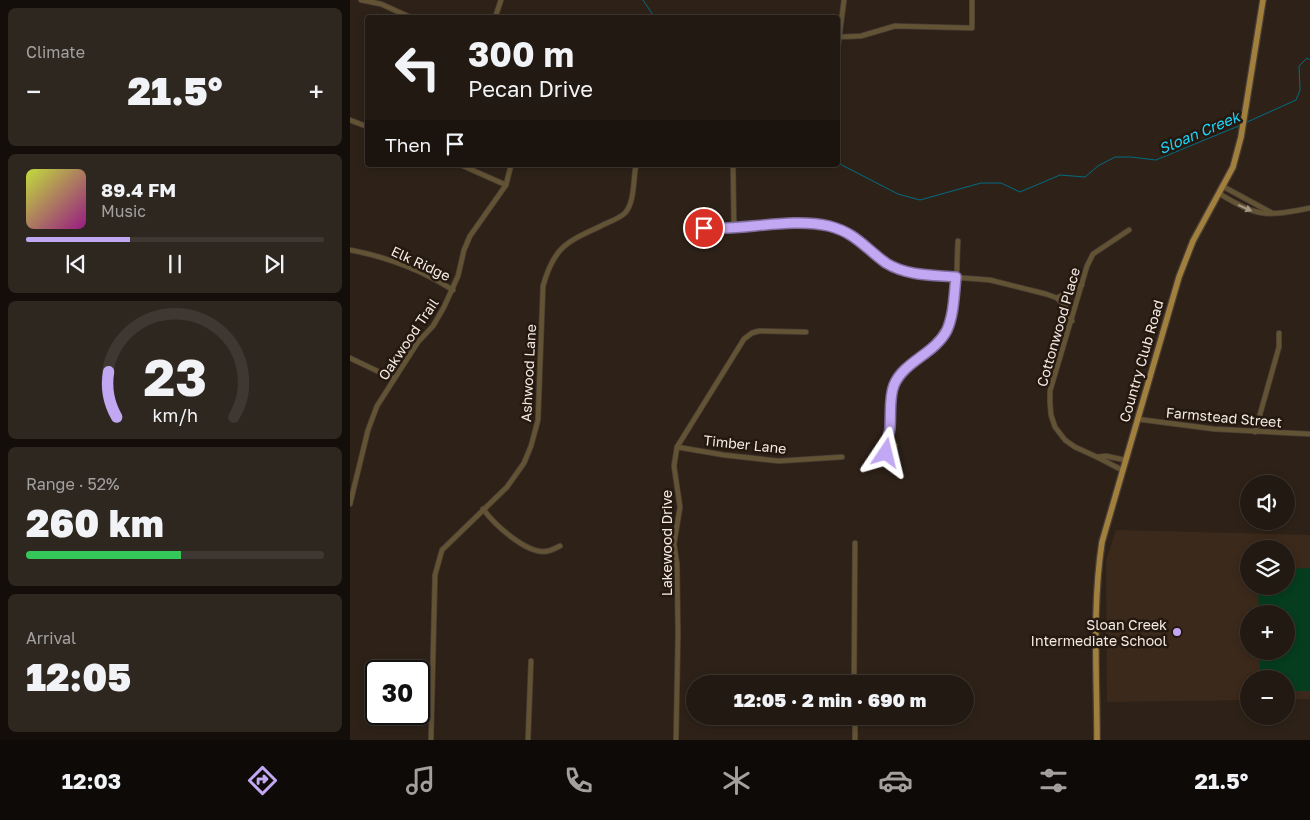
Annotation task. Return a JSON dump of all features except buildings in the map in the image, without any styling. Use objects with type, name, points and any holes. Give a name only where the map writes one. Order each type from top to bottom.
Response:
[{"type":"main road","name":"Country Club Road","points":[[1097,740],[1098,568],[1102,542],[1179,277],[1193,241],[1224,187],[1233,167],[1241,137],[1263,0]]},
{"type":"street","points":[[361,0],[382,2],[406,15]]},
{"type":"street","points":[[496,15],[502,0]]},
{"type":"street","points":[[840,29],[844,0]]},
{"type":"street","points":[[840,36],[861,36],[895,26],[972,28],[972,0]]},
{"type":"street","points":[[350,120],[365,126]]},
{"type":"street","points":[[466,167],[506,185]]},
{"type":"street","name":"Oakwood Trail","points":[[350,504],[370,423],[378,406],[418,342],[438,318],[453,290],[464,250],[470,236],[506,185],[510,167]]},
{"type":"street","name":"Ashwood Lane","points":[[431,740],[435,575],[438,561],[442,550],[516,476],[524,463],[536,432],[539,404],[543,286],[548,267],[556,254],[569,240],[625,213],[630,204],[636,167]]},
{"type":"street","points":[[733,167],[734,227]]},
{"type":"street","points":[[1224,187],[1273,214]]},
{"type":"street","points":[[1220,194],[1242,208],[1258,214],[1273,214],[1310,208]]},
{"type":"street","points":[[692,225],[716,229],[773,225],[827,226],[850,233],[887,263],[912,274],[990,280],[1057,298],[1065,306],[1072,322]]},
{"type":"street","name":"Cottonwood Place","points":[[1122,470],[1075,447],[1065,440],[1055,426],[1051,415],[1050,391],[1083,285],[1087,266],[1093,254],[1129,230]]},
{"type":"street","points":[[890,437],[894,385],[902,372],[938,344],[946,331],[952,314],[958,241]]},
{"type":"street","name":"Elk Ridge","points":[[350,250],[392,259],[434,278],[453,290]]},
{"type":"street","points":[[1057,298],[1083,285]]},
{"type":"street","name":"Lakewood Drive","points":[[676,740],[678,634],[677,564],[674,544],[680,507],[674,466],[677,447],[744,339],[752,333],[759,332],[806,332]]},
{"type":"street","points":[[1255,432],[1279,348],[1279,333]]},
{"type":"street","points":[[350,358],[394,379]]},
{"type":"street","name":"Farmstead Street","points":[[1137,419],[1201,428],[1310,434]]},
{"type":"street","name":"Timber Lane","points":[[677,447],[734,456],[779,460],[842,458]]},
{"type":"street","name":"Cottonwood Place","points":[[1097,457],[1106,456],[1125,460]]},
{"type":"street","points":[[350,475],[357,477]]},
{"type":"street","points":[[483,509],[491,519],[530,548],[547,551],[560,546]]},
{"type":"street","points":[[854,675],[855,543]]},
{"type":"street","points":[[528,740],[531,661]]},
{"type":"street","points":[[855,725],[855,740]]},
{"type":"shaded area","name":"Sloan Creek Intermediate School","points":[[1116,530],[1310,535],[1310,699],[1295,699],[1295,670],[1240,670],[1240,700],[1107,702],[1106,561]]},
{"type":"green space","points":[[1310,568],[1310,691],[1295,691],[1295,670],[1260,670],[1260,660],[1295,660],[1295,605],[1259,605],[1258,595],[1295,595],[1295,569]]},
{"type":"waterway","name":"Sloan Creek","points":[[643,0],[653,15]]},
{"type":"waterway","name":"Sloan Creek","points":[[1245,123],[1296,100],[1300,90],[1299,66],[1307,58],[1310,60]]},
{"type":"waterway","name":"Sloan Creek","points":[[840,164],[898,194],[920,200],[981,183],[1001,183],[1020,192],[1060,175],[1085,177],[1098,166],[1115,157],[1156,160],[1241,125]]},
{"type":"place","name":"Sloan Creek Intermediate School","points":[[1177,632]]},
{"type":"route","points":[[704,228],[816,224],[827,226],[850,233],[877,256],[900,270],[912,274],[956,277],[952,314],[946,331],[938,344],[902,372],[894,385],[890,437],[885,445],[886,453]]}]
